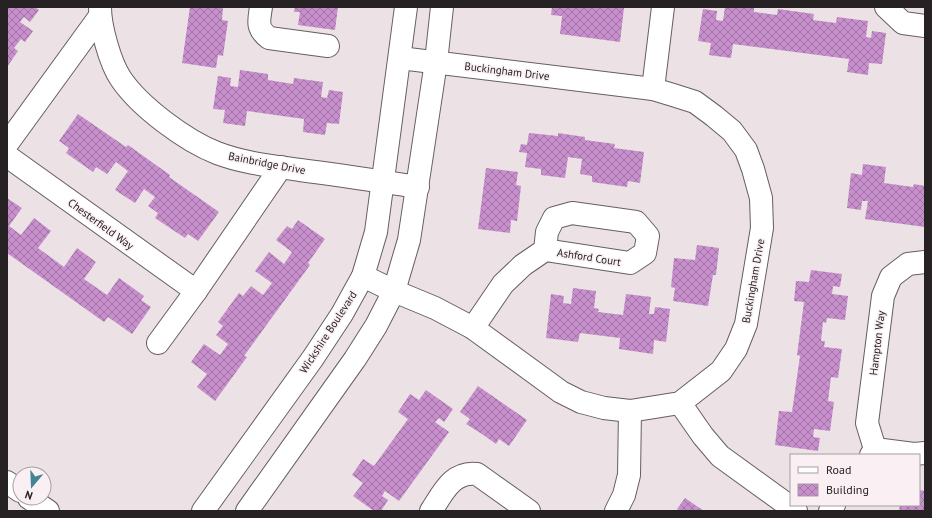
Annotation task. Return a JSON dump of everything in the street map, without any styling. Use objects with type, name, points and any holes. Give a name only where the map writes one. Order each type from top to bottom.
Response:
[{"type":"street","points":[[261,7],[259,24],[262,32],[269,38],[328,46]]},
{"type":"street","name":"Wickshire Boulevard","points":[[203,511],[313,358],[342,314],[363,276],[376,232],[406,7]]},
{"type":"street","points":[[248,511],[355,359],[376,326],[394,291],[409,240],[418,187],[436,62],[442,7]]},
{"type":"street","points":[[653,89],[663,7]]},
{"type":"street","points":[[886,7],[903,23],[925,26]]},
{"type":"street","points":[[7,144],[100,11]]},
{"type":"street","name":"Bainbridge Drive","points":[[100,11],[111,59],[121,79],[139,100],[189,139],[217,153],[247,162],[418,187]]},
{"type":"street","name":"Buckingham Drive","points":[[363,276],[435,308],[474,328],[561,392],[580,402],[604,408],[630,411],[680,403],[721,371],[736,349],[746,324],[762,228],[761,198],[746,150],[732,131],[714,116],[695,102],[653,89],[400,58]]},
{"type":"street","name":"Chesterfield Way","points":[[7,156],[196,292]]},
{"type":"street","points":[[158,343],[196,292],[281,167]]},
{"type":"street","name":"Ashford Court","points":[[474,328],[503,284],[523,265],[545,250]]},
{"type":"street","name":"Hampton Way","points":[[925,262],[908,264],[890,277],[883,296],[867,423],[873,452],[914,454],[925,453]]},
{"type":"street","points":[[680,403],[703,436],[720,456],[796,511]]},
{"type":"street","points":[[616,511],[624,494],[629,474],[630,411]]},
{"type":"street","points":[[431,511],[451,482],[459,476],[469,473],[477,474],[529,511]]},
{"type":"building","points":[[7,7],[35,7],[39,10],[30,22],[24,17],[20,22],[33,31],[25,42],[21,39],[14,48],[18,51],[7,67]]},
{"type":"building","points":[[190,7],[223,8],[222,20],[228,21],[223,56],[218,55],[216,68],[182,63]]},
{"type":"building","points":[[295,7],[338,7],[335,30],[298,25],[300,12],[294,12]]},
{"type":"building","points":[[552,7],[624,8],[620,42],[560,34],[562,16],[551,15]]},
{"type":"building","points":[[725,7],[754,7],[754,12],[777,15],[778,9],[814,14],[813,20],[836,23],[837,17],[868,21],[866,37],[871,38],[872,31],[886,33],[882,64],[869,63],[868,75],[847,72],[849,59],[733,44],[731,58],[709,55],[711,43],[698,41],[703,9],[717,11],[716,20],[723,21]]},
{"type":"building","points":[[240,70],[268,74],[268,80],[293,84],[294,78],[323,82],[321,97],[327,98],[329,90],[343,92],[339,124],[327,123],[325,135],[303,132],[304,119],[247,111],[245,126],[223,123],[225,110],[213,109],[218,76],[231,78],[230,86],[238,87]]},
{"type":"building","points":[[78,114],[126,147],[128,145],[170,175],[169,177],[219,212],[198,241],[188,234],[185,238],[155,218],[158,213],[148,206],[155,197],[144,189],[135,203],[115,190],[128,171],[116,162],[107,174],[96,167],[93,172],[66,153],[69,148],[59,141]]},
{"type":"building","points":[[529,133],[558,136],[558,133],[585,137],[585,140],[615,144],[614,148],[644,152],[640,183],[628,181],[627,187],[592,182],[592,176],[580,174],[582,159],[568,157],[565,178],[541,175],[541,169],[525,167],[527,153],[519,152],[521,144],[527,145]]},
{"type":"building","points":[[863,164],[886,167],[884,183],[913,187],[914,184],[925,186],[925,227],[865,219],[868,201],[862,201],[861,210],[847,208],[851,173],[862,175]]},
{"type":"building","points":[[486,168],[518,172],[516,185],[521,186],[517,221],[511,220],[510,233],[478,229]]},
{"type":"building","points":[[7,198],[22,208],[9,226],[21,235],[34,218],[51,231],[38,248],[64,267],[77,248],[96,262],[84,279],[107,295],[119,278],[144,296],[141,300],[151,307],[132,334],[108,317],[104,322],[7,253]]},
{"type":"building","points":[[298,220],[325,239],[308,263],[310,265],[244,356],[247,357],[215,401],[197,387],[207,374],[191,362],[204,344],[220,355],[228,344],[216,335],[223,326],[218,322],[239,293],[243,296],[251,286],[263,295],[272,283],[255,271],[269,252],[284,264],[292,252],[276,240],[287,226],[292,229]]},
{"type":"building","points":[[697,245],[719,248],[716,275],[713,275],[708,306],[673,301],[675,288],[671,287],[674,258],[695,260]]},
{"type":"building","points":[[811,270],[842,274],[840,287],[833,286],[832,294],[848,296],[845,320],[827,318],[826,323],[823,322],[821,341],[825,341],[824,347],[842,349],[838,378],[831,377],[828,401],[834,402],[830,431],[814,429],[813,437],[820,438],[818,451],[775,445],[779,411],[792,412],[800,356],[797,355],[804,302],[794,301],[796,281],[809,282]]},
{"type":"building","points":[[573,288],[596,291],[594,308],[599,309],[598,312],[623,315],[626,294],[651,297],[649,314],[654,314],[655,307],[670,309],[666,342],[654,340],[653,354],[619,349],[620,338],[580,333],[578,342],[546,338],[551,294],[564,296],[563,303],[571,304]]},
{"type":"building","points":[[478,386],[527,420],[509,446],[499,439],[496,444],[466,424],[470,419],[460,412]]},
{"type":"building","points":[[426,390],[453,409],[444,422],[439,418],[435,422],[449,432],[399,501],[385,491],[382,496],[388,500],[381,511],[374,511],[353,496],[363,483],[352,475],[363,459],[374,466],[408,419],[398,412],[410,394],[419,400]]},
{"type":"building","points":[[920,490],[925,491],[925,511],[899,511],[900,506],[920,506]]},
{"type":"building","points":[[685,498],[704,511],[680,511],[677,509]]}]
